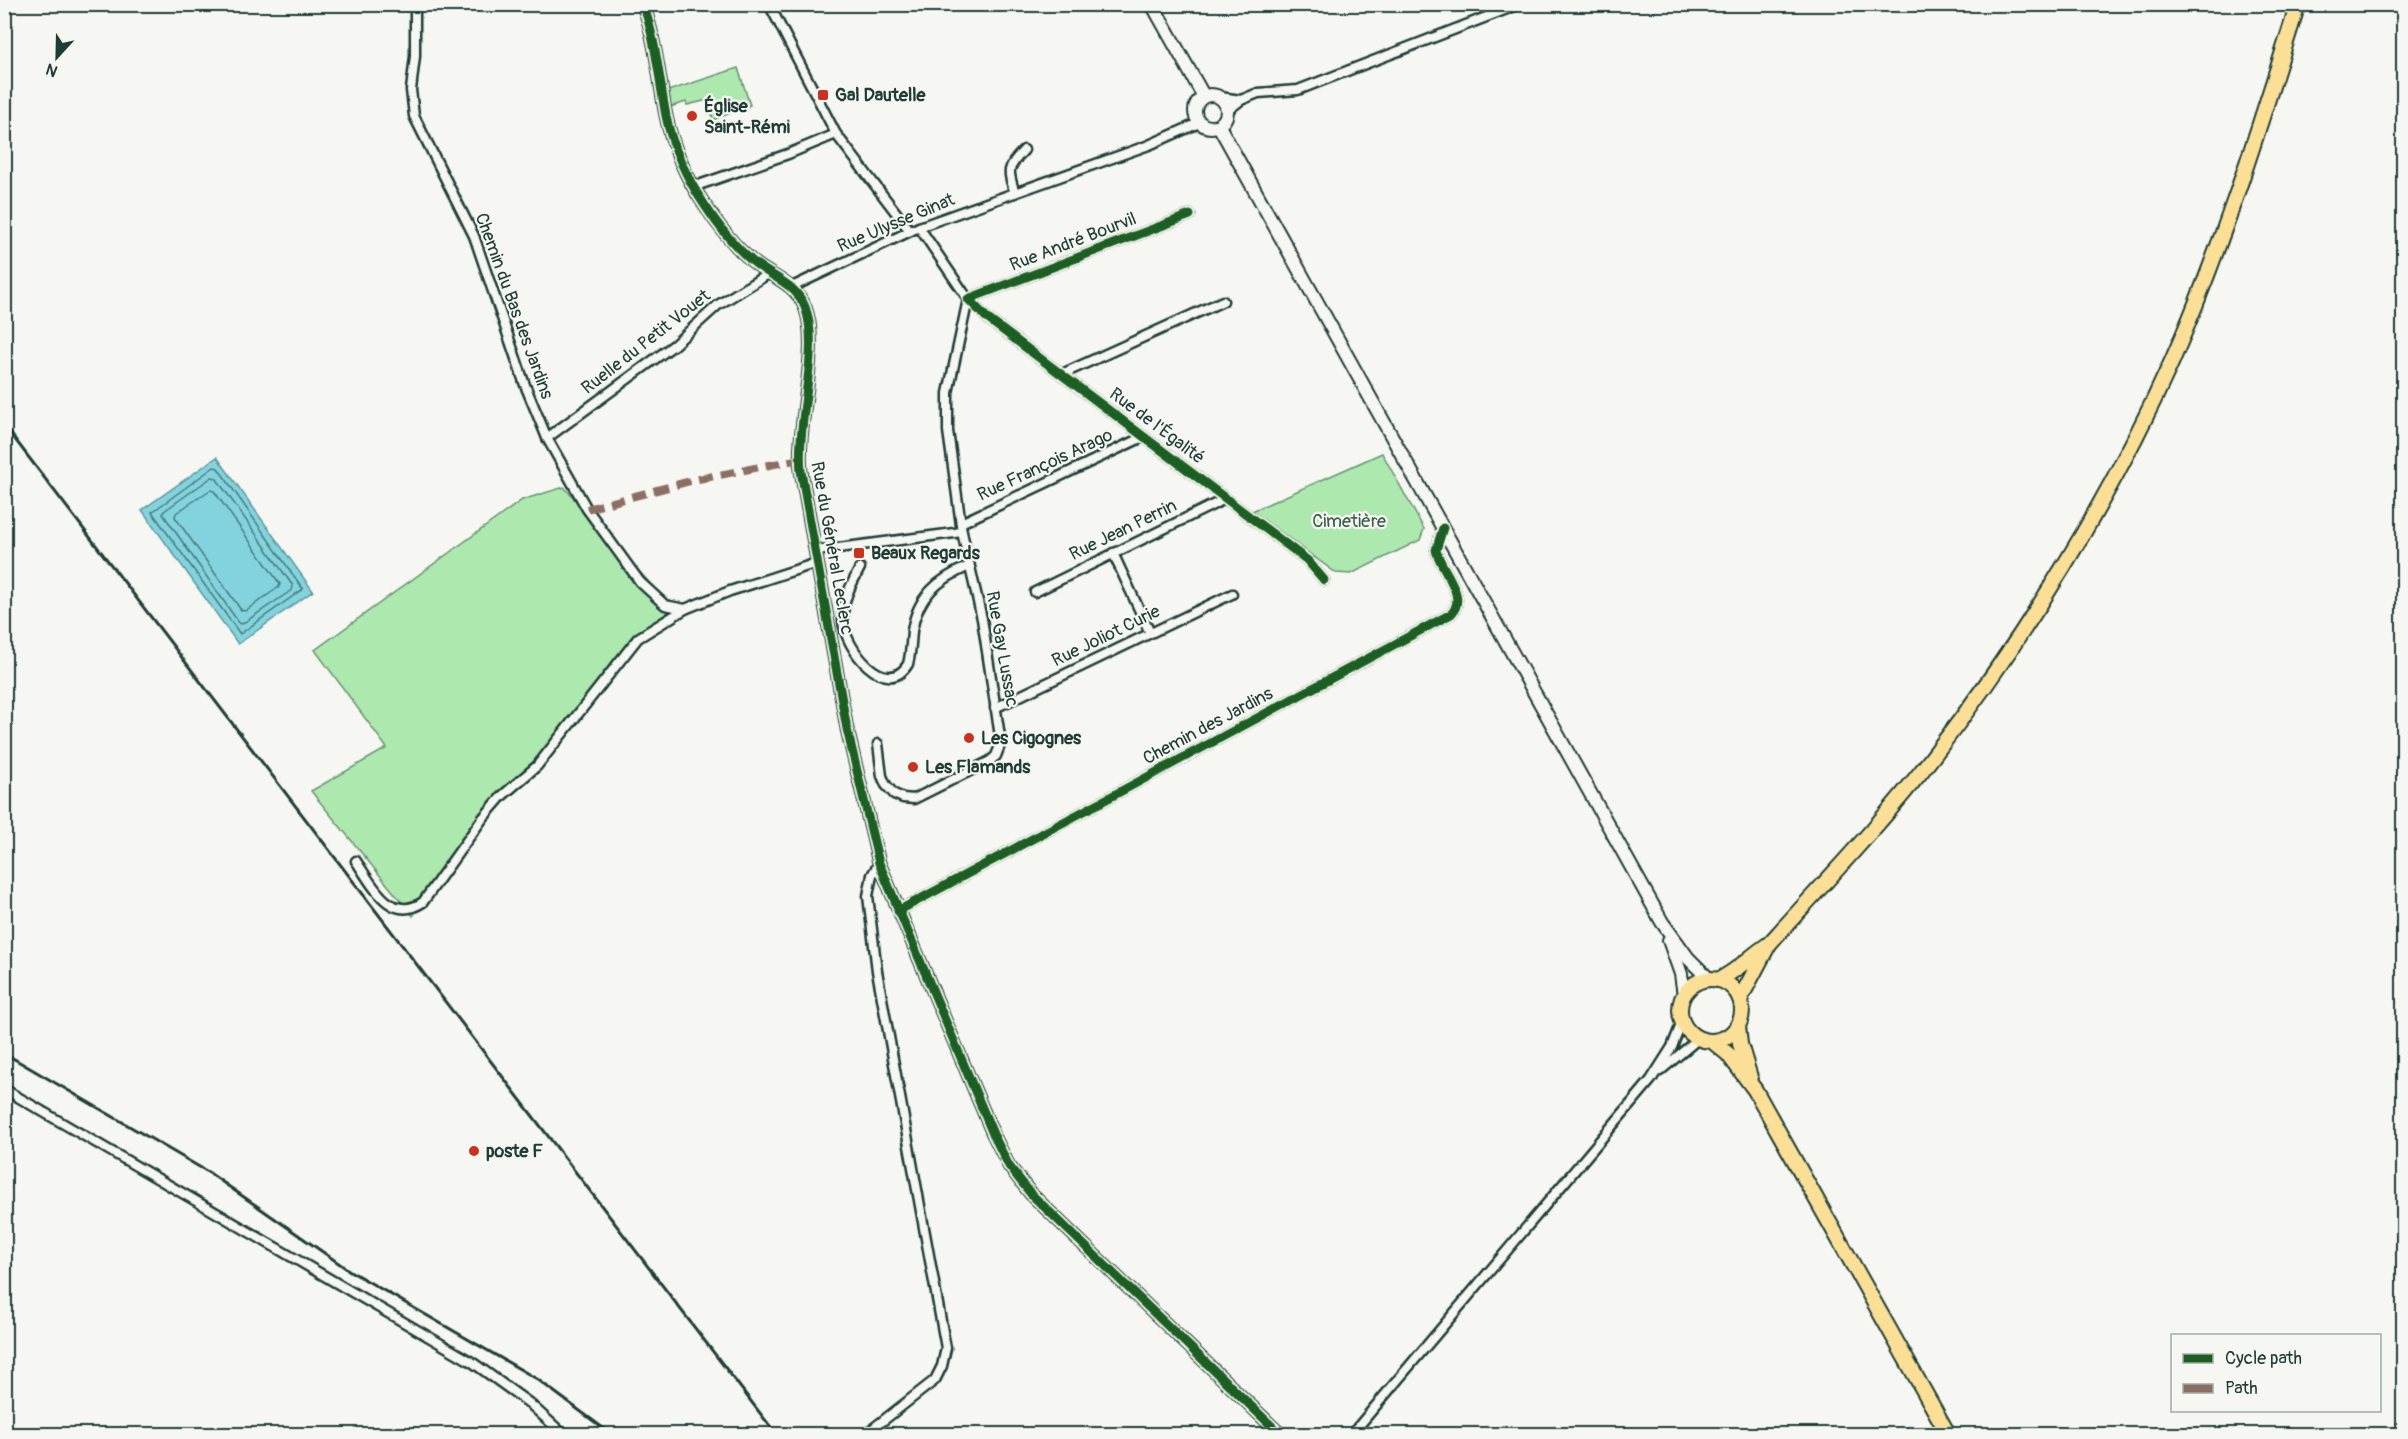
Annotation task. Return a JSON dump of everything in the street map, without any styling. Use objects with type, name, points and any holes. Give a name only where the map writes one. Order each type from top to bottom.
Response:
[{"type":"main road","points":[[1152,4],[1203,95]]},
{"type":"main road","points":[[1740,999],[1769,945],[1899,796],[1974,702],[2051,586],[2099,504],[2171,361],[2216,255],[2298,4]]},
{"type":"main road","points":[[1203,95],[1220,97],[1226,105],[1227,111],[1219,126],[1204,127],[1199,123],[1195,108],[1203,95]]},
{"type":"main road","points":[[1219,126],[1662,922],[1688,958],[1713,980],[1735,990],[1742,1008],[1738,1026],[1740,1044],[1755,1090]]},
{"type":"main road","points":[[1662,922],[1677,962],[1684,995]]},
{"type":"main road","points":[[1769,945],[1757,951],[1739,969],[1690,987],[1680,1004],[1682,1022],[1692,1035],[1728,1054],[1755,1090],[1948,1434]]},
{"type":"main road","points":[[1705,1040],[1727,1037],[1738,1026]]},
{"type":"street","name":"Chemin du Bas des Jardins","points":[[416,4],[415,56],[411,90],[414,116],[474,236],[525,385],[547,438],[586,509],[640,582],[665,605],[685,609]]},
{"type":"street","points":[[643,4],[659,64],[668,125],[693,187],[726,233],[750,260],[768,274],[792,287]]},
{"type":"street","points":[[769,4],[836,134],[910,231]]},
{"type":"street","points":[[1227,111],[1241,100],[1258,93],[1298,90],[1520,4]]},
{"type":"street","points":[[1220,97],[1241,100]]},
{"type":"street","name":"Rue Ulysse Ginat","points":[[792,287],[919,227],[1149,145],[1199,123]]},
{"type":"street","points":[[693,187],[788,154],[836,134]]},
{"type":"street","points":[[1015,193],[1008,174],[1009,168],[1024,150]]},
{"type":"street","name":"Rue André Bourvil","points":[[968,299],[1190,215]]},
{"type":"street","name":"Rue de l'Égalité","points":[[919,227],[968,299],[988,319],[1307,560],[1324,580]]},
{"type":"street","name":"Ruelle du Petit Vouet","points":[[547,438],[674,345],[718,305],[768,274]]},
{"type":"street","name":"Rue du Général Leclerc","points":[[792,287],[805,308],[810,332],[800,459],[847,729],[869,825],[879,863],[981,1110],[1001,1152],[1019,1180],[1046,1210],[1280,1434]]},
{"type":"street","name":"Rue Gay Lussac","points":[[878,744],[882,776],[886,785],[894,795],[914,799],[996,756],[1001,743],[981,612],[962,532],[947,414],[952,373],[968,299]]},
{"type":"street","points":[[1062,374],[1223,301]]},
{"type":"street","name":"Rue François Arago","points":[[961,523],[1143,438]]},
{"type":"street","name":"Rue Jean Perrin","points":[[1035,592],[1225,498]]},
{"type":"street","name":"Chemin des Jardins","points":[[898,911],[1451,614],[1455,610],[1458,599],[1436,550],[1443,528]]},
{"type":"street","points":[[815,551],[962,532]]},
{"type":"street","points":[[1113,553],[1150,633]]},
{"type":"street","points":[[356,861],[383,900],[391,905],[399,908],[413,908],[423,902],[483,818],[502,796],[537,766],[630,646],[652,627],[685,609],[730,591],[817,563]]},
{"type":"street","points":[[860,568],[850,587],[844,606],[845,637],[853,651],[867,666],[883,674],[895,676],[908,664],[914,621],[927,594],[946,577],[969,566]]},
{"type":"street","name":"Rue Joliot Curie","points":[[995,708],[1232,594]]},
{"type":"street","points":[[866,1434],[935,1380],[942,1366],[946,1348],[877,971],[868,896],[872,875],[879,863]]},
{"type":"street","points":[[1352,1434],[1651,1080],[1671,1047],[1682,1022]]},
{"type":"street","points":[[1651,1080],[1705,1040]]},
{"type":"street","points":[[4,1089],[472,1362],[529,1403],[564,1434]]},
{"type":"green space","points":[[738,68],[750,105],[713,120],[708,100],[687,105],[686,102],[670,107],[668,91]]},
{"type":"green space","name":"Cimetière","points":[[1382,453],[1424,529],[1420,540],[1351,574],[1336,573],[1252,511]]},
{"type":"green space","points":[[564,487],[671,607],[456,857],[413,916],[311,791],[387,748],[315,650],[522,500]]},
{"type":"water","points":[[217,457],[313,591],[238,644],[142,510]]},
{"type":"railway","points":[[4,425],[776,1434]]},
{"type":"railway","points":[[4,1053],[208,1172],[350,1271],[537,1379],[611,1434]]},
{"type":"marked path","points":[[587,509],[694,480],[800,459]]},
{"type":"cycle path","points":[[643,4],[654,46],[666,116],[676,150],[692,184],[709,212],[732,241],[758,266],[789,286],[801,298],[805,307],[810,343],[800,452],[801,471],[847,729],[879,863],[993,1134],[1009,1166],[1031,1194],[1280,1434]]},
{"type":"cycle path","points":[[1190,215],[968,299],[988,319],[1307,560],[1324,580]]},
{"type":"cycle path","points":[[898,911],[1451,614],[1456,607],[1457,599],[1452,582],[1436,550],[1443,528]]},
{"type":"place","name":"Gal Dautelle","points":[[823,95]]},
{"type":"place","name":"Église Saint-Rémi","points":[[692,116]]},
{"type":"place","name":"Beaux Regards","points":[[859,553]]},
{"type":"place","name":"Les Cigognes","points":[[969,738]]},
{"type":"place","name":"Les Flamands","points":[[913,767]]},
{"type":"place","name":"poste F","points":[[474,1151]]}]
